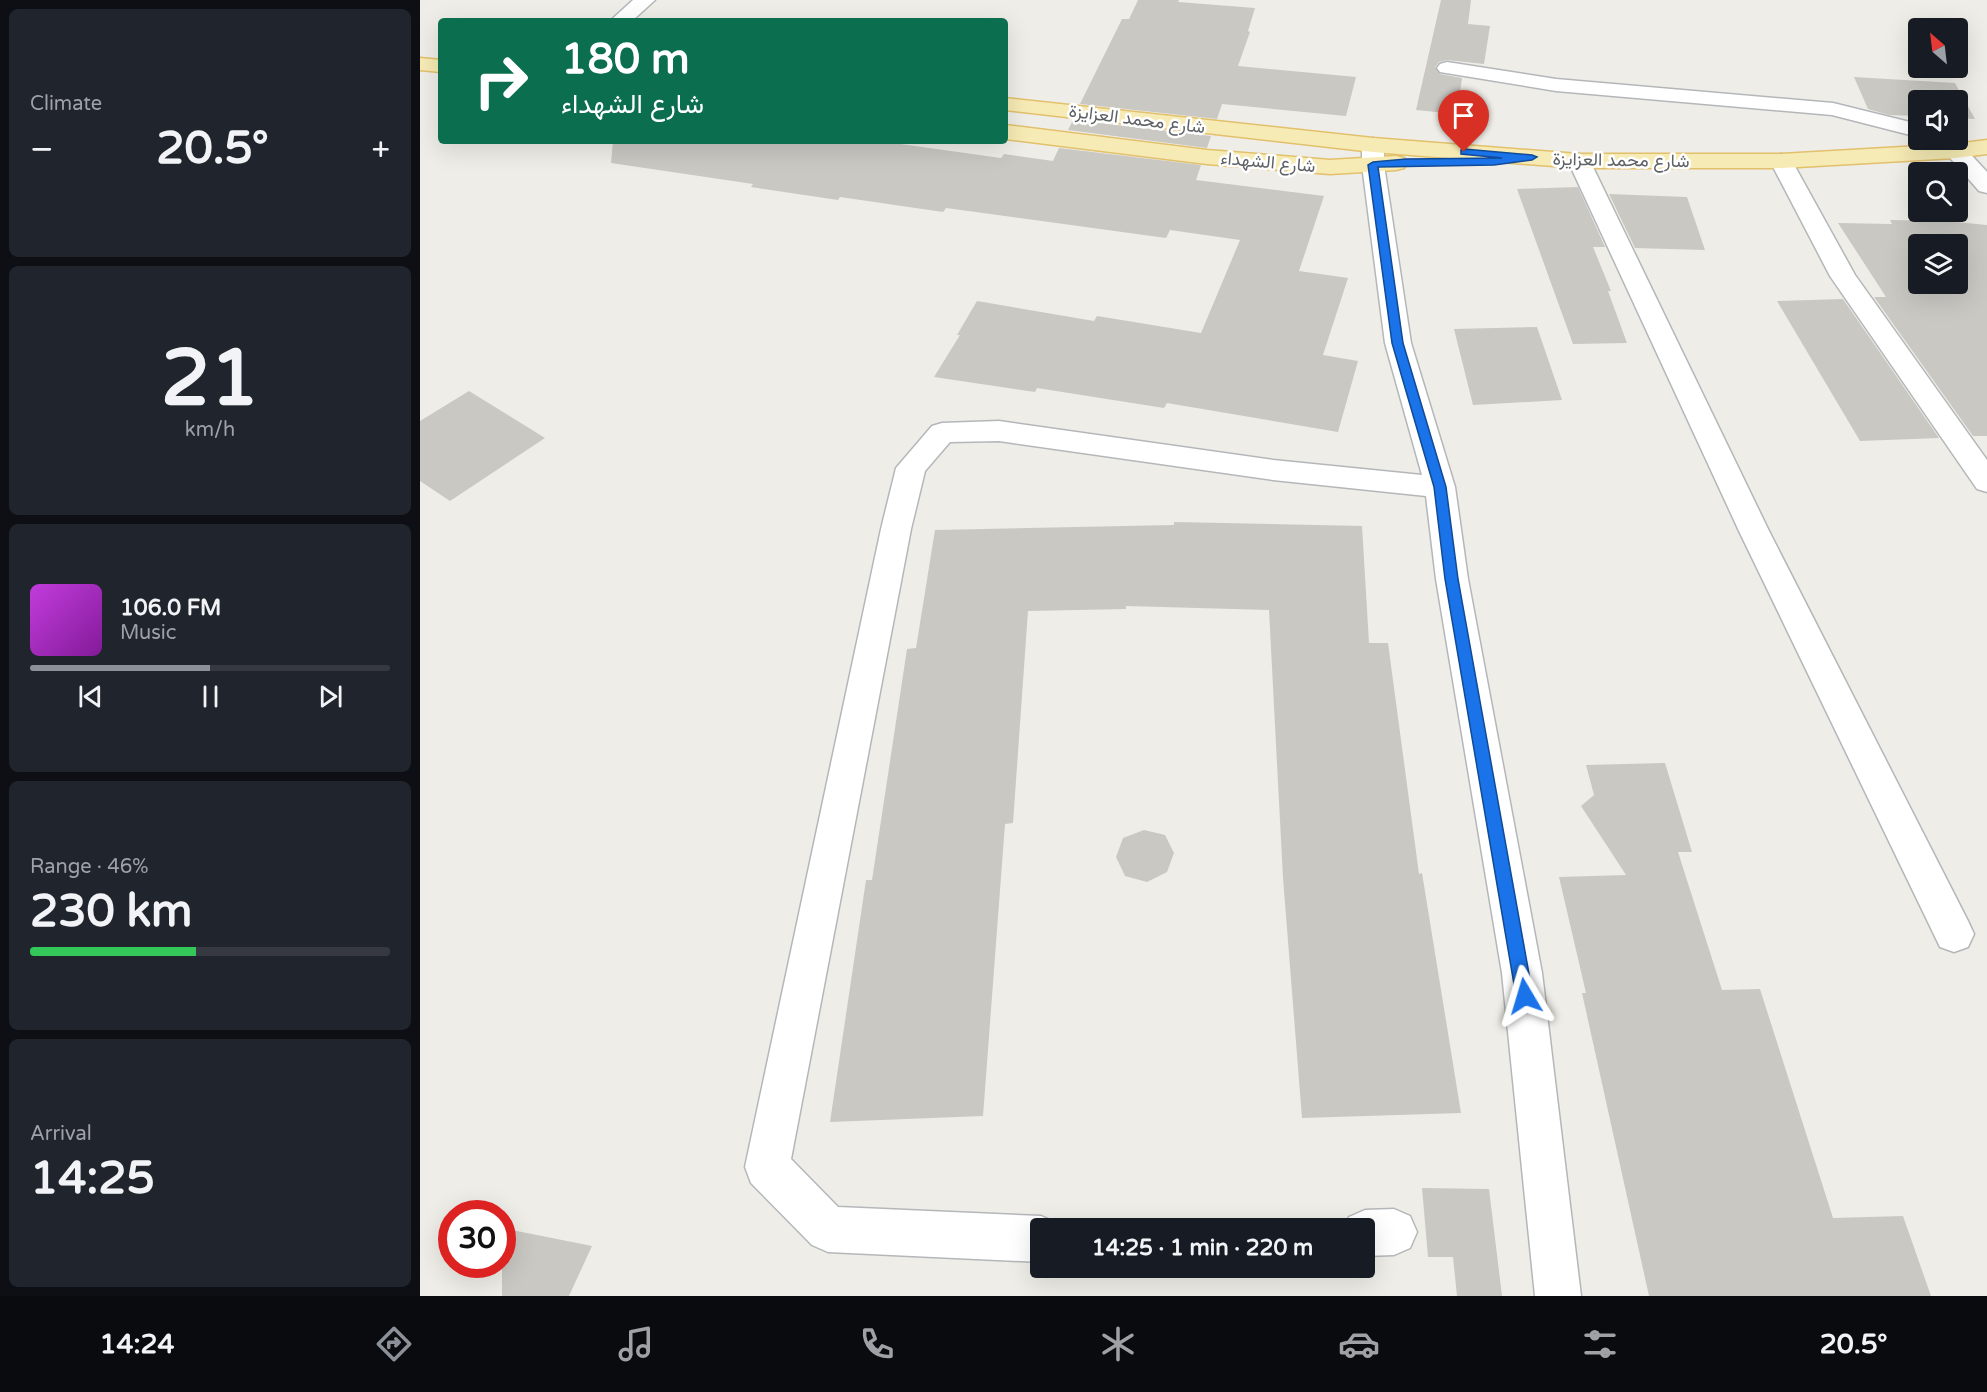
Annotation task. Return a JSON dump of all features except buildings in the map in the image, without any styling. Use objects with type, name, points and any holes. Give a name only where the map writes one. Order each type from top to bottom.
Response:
[{"type":"main road","points":[[420,64],[438,66]]},
{"type":"main road","name":"شارع محمد العزايزة","points":[[1008,104],[1373,155]]},
{"type":"main road","name":"شارع الشهداء","points":[[1008,132],[1241,160],[1330,167],[1373,155],[1406,162],[1494,162],[1532,157]]},
{"type":"main road","name":"شارع محمد العزايزة","points":[[1968,146],[1985,147]]},
{"type":"main road","name":"شارع محمد العزايزة","points":[[1532,157],[1579,161],[1781,161],[1908,149]]},
{"type":"street","points":[[624,18],[645,0]]},
{"type":"street","points":[[1447,68],[1556,85],[1833,109],[1908,128]]},
{"type":"street","points":[[1958,150],[1987,186]]},
{"type":"street","points":[[1373,155],[1398,343],[1440,487],[1452,579],[1522,974],[1558,1296]]},
{"type":"street","points":[[1579,161],[1754,531],[1954,934]]},
{"type":"street","points":[[1781,161],[1843,276],[1987,482]]},
{"type":"street","points":[[1030,1238],[828,1229],[767,1167],[896,529],[911,468],[942,433],[999,431],[1273,470],[1440,487]]},
{"type":"route","points":[[1464,152],[1532,157],[1494,162],[1406,162],[1373,165],[1398,343],[1440,487],[1452,579],[1525,996]]}]
